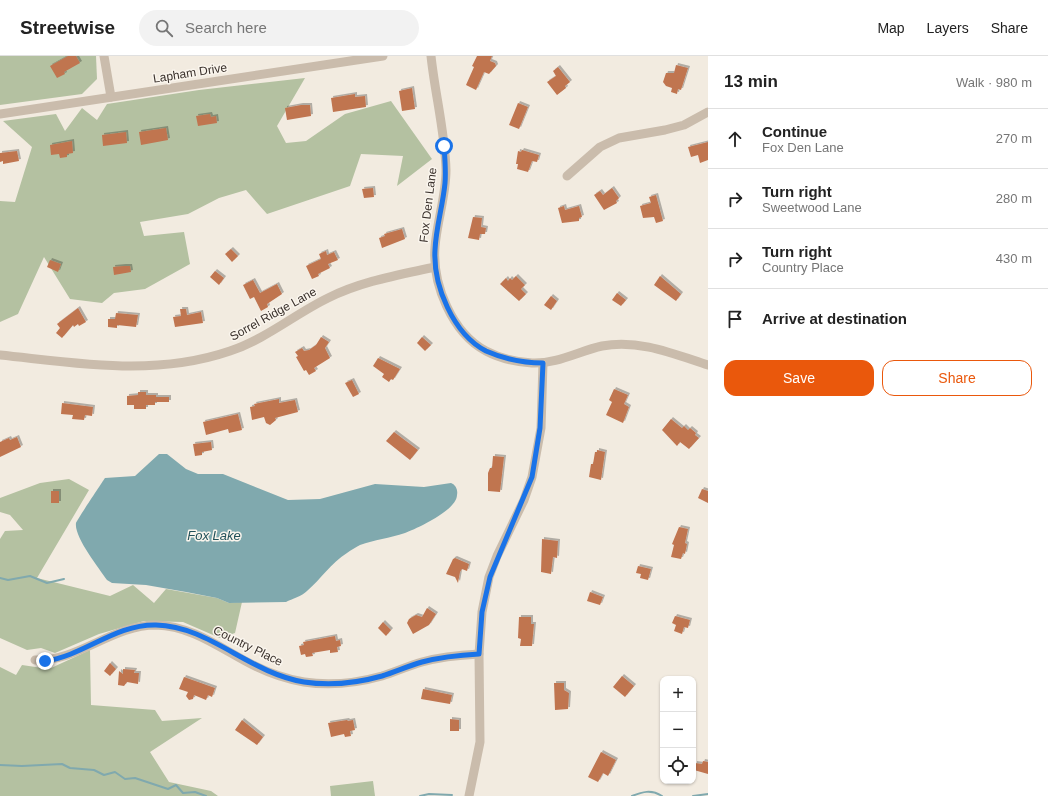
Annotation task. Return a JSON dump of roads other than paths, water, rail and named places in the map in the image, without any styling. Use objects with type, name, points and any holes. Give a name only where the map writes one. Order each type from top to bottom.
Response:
[{"type":"street","points":[[104,56],[111,97]]},
{"type":"street","name":"Lapham Drive","points":[[0,114],[383,56]]},
{"type":"street","name":"Fox Den Lane","points":[[431,56],[446,170],[435,248],[435,267],[449,310],[456,322],[474,343],[485,351],[511,359],[543,363],[601,347],[625,344],[653,348],[708,364]]},
{"type":"street","points":[[567,176],[600,147],[619,138],[678,126],[708,112]]},
{"type":"street","name":"Sorrel Ridge Lane","points":[[0,355],[119,367],[163,366],[212,357],[249,344],[310,307],[337,293],[385,278],[435,267]]},
{"type":"street","points":[[469,796],[480,742],[479,654],[482,612],[490,577],[532,477],[540,428],[543,363]]},
{"type":"street","name":"Country Place","points":[[35,660],[54,659],[124,630],[156,625],[195,633],[272,673],[288,678],[321,684],[346,683],[371,679],[426,661],[479,654]]},
{"type":"water","name":"Fox Lake","points":[[159,454],[167,454],[186,469],[198,474],[223,474],[288,500],[320,499],[375,484],[424,487],[451,483],[456,488],[457,495],[451,507],[427,523],[405,533],[365,543],[341,557],[307,591],[297,597],[286,602],[229,603],[217,598],[146,585],[112,583],[107,580],[98,568],[79,536],[76,529],[76,523],[105,478],[135,476]]},
{"type":"waterway","points":[[0,578],[8,580],[30,576],[47,583],[64,579]]},
{"type":"waterway","points":[[0,765],[22,766],[62,764],[70,768],[94,770],[104,775],[115,772],[125,779],[135,778],[168,789],[176,785],[183,793],[195,792],[206,796]]},
{"type":"waterway","points":[[632,796],[643,792],[654,792],[662,796]]},
{"type":"waterway","points":[[420,796],[429,794],[452,795]]},
{"type":"waterway","points":[[693,796],[708,794]]}]
